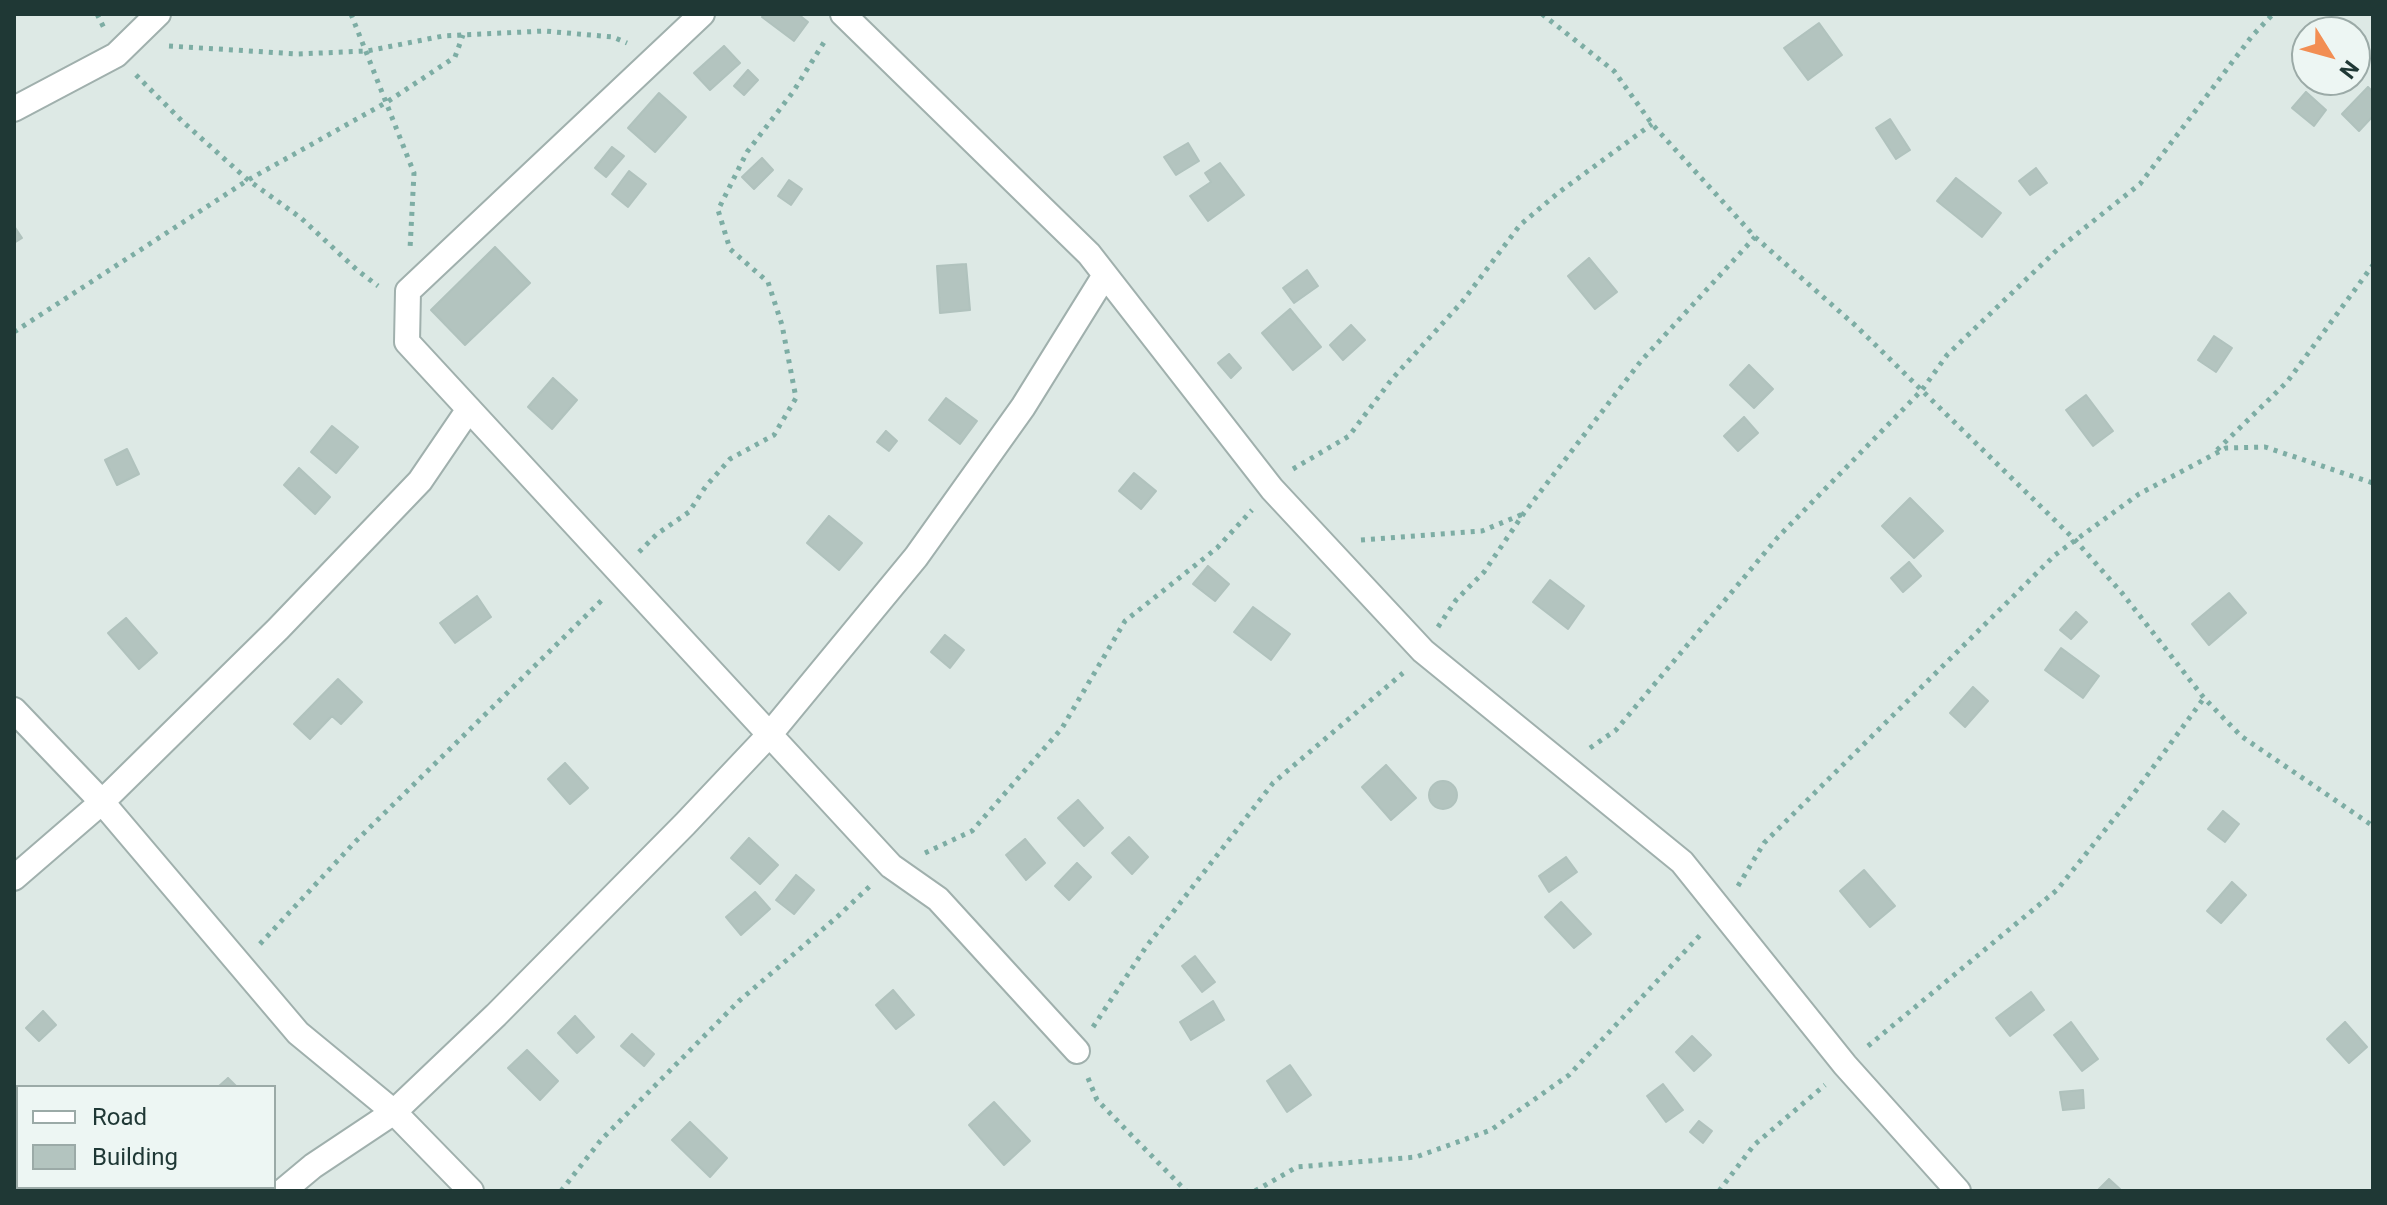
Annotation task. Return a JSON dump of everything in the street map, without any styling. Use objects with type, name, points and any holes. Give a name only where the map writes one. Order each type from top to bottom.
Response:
[{"type":"street","points":[[14,109],[123,48],[158,14]]},
{"type":"street","points":[[702,14],[408,300],[407,342],[891,866],[938,899],[1077,1051]]},
{"type":"street","points":[[838,20],[1089,254],[1272,489],[1423,651],[1682,862],[1845,1065],[1958,1191]]},
{"type":"street","points":[[283,1191],[313,1166],[394,1112],[496,1015],[770,734],[916,557],[1023,407],[1105,275]]},
{"type":"street","points":[[14,878],[102,802],[278,629],[420,481],[469,409]]},
{"type":"street","points":[[14,710],[102,802],[298,1033],[394,1112],[471,1191]]},
{"type":"path","points":[[97,14],[182,121],[248,180],[301,218],[357,270],[408,300],[414,173],[351,14]]},
{"type":"path","points":[[1542,14],[1614,71],[1652,124],[1755,237],[1856,326],[2075,540],[2122,593],[2204,698],[2241,736],[2373,826]]},
{"type":"path","points":[[1565,766],[1616,730],[1778,537],[1922,390],[1947,355],[2058,249],[2140,184],[2252,36],[2273,14]]},
{"type":"path","points":[[240,965],[354,843],[622,574],[657,534],[689,512],[706,486],[730,459],[774,435],[796,398],[782,325],[768,282],[730,249],[718,210],[747,152],[793,92],[838,20]]},
{"type":"path","points":[[123,48],[297,54],[367,51],[443,36],[544,31],[613,37],[657,56]]},
{"type":"path","points":[[14,332],[248,180],[387,102],[455,57],[463,35]]},
{"type":"path","points":[[561,1191],[601,1140],[739,1001],[891,866],[972,831],[1062,728],[1125,621],[1217,548],[1294,468],[1349,436],[1392,379],[1462,302],[1520,225],[1652,124]]},
{"type":"path","points":[[2210,456],[2287,382],[2373,265]]},
{"type":"path","points":[[1255,1191],[1297,1167],[1416,1157],[1491,1130],[1569,1075],[1722,911],[1764,843],[2055,555],[2139,494],[2226,448],[2265,447],[2373,483]]},
{"type":"path","points":[[1324,545],[1482,531],[1524,513]]},
{"type":"path","points":[[1719,1191],[1754,1145],[1818,1092],[1845,1065],[2057,890],[2129,800],[2204,698]]},
{"type":"path","points":[[1077,1051],[1097,1100],[1186,1191]]},
{"type":"building","points":[[764,14],[798,14],[808,22],[794,41],[762,17]]},
{"type":"building","points":[[1819,23],[1842,55],[1808,80],[1784,48]]},
{"type":"building","points":[[724,46],[740,63],[710,90],[694,73]]},
{"type":"building","points":[[748,70],[758,80],[744,95],[734,86]]},
{"type":"building","points":[[2371,90],[2373,92],[2373,116],[2359,131],[2342,114],[2359,96],[2371,96]]},
{"type":"building","points":[[659,93],[686,117],[655,152],[628,128]]},
{"type":"building","points":[[2302,96],[2310,96],[2326,110],[2314,126],[2292,108]]},
{"type":"building","points":[[1890,119],[1910,150],[1896,159],[1876,128]]},
{"type":"building","points":[[1188,143],[1199,161],[1176,175],[1164,157]]},
{"type":"building","points":[[612,147],[624,156],[606,177],[595,168]]},
{"type":"building","points":[[762,158],[773,170],[754,189],[742,177]]},
{"type":"building","points":[[1220,163],[1244,195],[1208,221],[1190,196],[1211,182],[1205,173]]},
{"type":"building","points":[[2036,168],[2047,183],[2030,195],[2019,181]]},
{"type":"building","points":[[629,171],[646,184],[628,207],[612,194]]},
{"type":"building","points":[[1956,178],[2001,213],[1982,237],[1937,201]]},
{"type":"building","points":[[789,180],[802,189],[791,205],[778,196]]},
{"type":"building","points":[[14,226],[22,238],[14,243]]},
{"type":"building","points":[[495,247],[530,283],[465,345],[431,310]]},
{"type":"building","points":[[1589,258],[1617,292],[1595,309],[1568,276]]},
{"type":"building","points":[[966,264],[970,310],[940,313],[937,266]]},
{"type":"building","points":[[1307,270],[1318,286],[1294,303],[1283,288]]},
{"type":"building","points":[[1290,309],[1321,347],[1293,370],[1262,333]]},
{"type":"building","points":[[1351,325],[1365,340],[1343,360],[1330,345]]},
{"type":"building","points":[[2214,336],[2232,348],[2216,372],[2198,360]]},
{"type":"building","points":[[1229,354],[1241,368],[1231,378],[1218,363]]},
{"type":"building","points":[[1749,365],[1773,389],[1754,408],[1730,385]]},
{"type":"building","points":[[553,378],[577,400],[552,429],[528,407]]},
{"type":"building","points":[[2086,395],[2113,431],[2093,446],[2066,410]]},
{"type":"building","points":[[946,398],[977,421],[960,444],[929,420]]},
{"type":"building","points":[[1744,417],[1758,433],[1738,451],[1724,436]]},
{"type":"building","points":[[332,426],[358,447],[336,473],[311,452]]},
{"type":"building","points":[[886,431],[897,441],[889,451],[877,442]]},
{"type":"building","points":[[127,449],[139,474],[117,485],[105,460]]},
{"type":"building","points":[[299,468],[330,497],[315,514],[284,485]]},
{"type":"building","points":[[1134,473],[1156,491],[1141,509],[1119,491]]},
{"type":"building","points":[[1910,498],[1943,531],[1914,558],[1882,526]]},
{"type":"building","points":[[829,516],[862,543],[839,570],[807,543]]},
{"type":"building","points":[[1909,562],[1921,576],[1903,592],[1891,578]]},
{"type":"building","points":[[1208,566],[1229,584],[1215,601],[1193,584]]},
{"type":"building","points":[[1550,580],[1584,606],[1568,629],[1533,602]]},
{"type":"building","points":[[2229,593],[2246,613],[2209,645],[2192,624]]},
{"type":"building","points":[[477,596],[491,617],[455,643],[440,623]]},
{"type":"building","points":[[1253,607],[1290,634],[1271,660],[1234,632]]},
{"type":"building","points":[[2076,612],[2087,622],[2071,639],[2060,630]]},
{"type":"building","points":[[126,618],[157,653],[139,669],[108,633]]},
{"type":"building","points":[[945,635],[964,650],[950,668],[931,652]]},
{"type":"building","points":[[2061,648],[2099,676],[2083,698],[2045,670]]},
{"type":"building","points":[[338,679],[362,702],[341,724],[332,716],[310,739],[294,724]]},
{"type":"building","points":[[1973,687],[1988,701],[1965,727],[1950,713]]},
{"type":"building","points":[[565,763],[588,788],[570,804],[548,779]]},
{"type":"building","points":[[1386,765],[1416,798],[1391,820],[1362,787]]},
{"type":"building","points":[[1443,781],[1453,785],[1457,795],[1453,805],[1443,809],[1433,805],[1429,795],[1433,785]]},
{"type":"building","points":[[1078,800],[1103,828],[1084,846],[1058,818]]},
{"type":"building","points":[[2223,811],[2239,824],[2225,842],[2208,829]]},
{"type":"building","points":[[1129,837],[1148,857],[1132,874],[1112,853]]},
{"type":"building","points":[[749,838],[778,865],[760,884],[731,858]]},
{"type":"building","points":[[1025,839],[1045,863],[1026,880],[1006,855]]},
{"type":"building","points":[[1566,857],[1577,872],[1549,892],[1539,876]]},
{"type":"building","points":[[1077,863],[1091,877],[1069,900],[1055,886]]},
{"type":"building","points":[[1864,870],[1895,906],[1870,927],[1840,891]]},
{"type":"building","points":[[796,875],[814,890],[794,914],[776,900]]},
{"type":"building","points":[[2232,882],[2246,895],[2221,923],[2207,911]]},
{"type":"building","points":[[755,892],[770,909],[741,935],[726,917]]},
{"type":"building","points":[[1561,902],[1591,934],[1574,948],[1545,917]]},
{"type":"building","points":[[1195,956],[1215,982],[1202,992],[1182,966]]},
{"type":"building","points":[[893,990],[914,1015],[896,1029],[876,1005]]},
{"type":"building","points":[[2031,992],[2044,1010],[2010,1036],[1996,1018]]},
{"type":"building","points":[[1213,1001],[1224,1020],[1191,1040],[1180,1022]]},
{"type":"building","points":[[43,1011],[56,1025],[39,1041],[26,1028]]},
{"type":"building","points":[[575,1016],[594,1037],[577,1053],[558,1033]]},
{"type":"building","points":[[2071,1022],[2098,1059],[2082,1071],[2054,1035]]},
{"type":"building","points":[[2345,1022],[2367,1047],[2349,1063],[2327,1039]]},
{"type":"building","points":[[632,1034],[654,1054],[644,1066],[621,1046]]},
{"type":"building","points":[[1692,1036],[1711,1055],[1694,1071],[1676,1052]]},
{"type":"building","points":[[527,1050],[558,1081],[540,1100],[508,1068]]},
{"type":"building","points":[[1290,1065],[1311,1095],[1287,1112],[1267,1081]]},
{"type":"building","points":[[228,1078],[235,1085],[220,1085]]},
{"type":"building","points":[[1663,1084],[1683,1110],[1666,1122],[1647,1096]]},
{"type":"building","points":[[2083,1090],[2084,1108],[2063,1110],[2060,1092]]},
{"type":"building","points":[[994,1102],[1030,1141],[1004,1165],[969,1125]]},
{"type":"building","points":[[1699,1121],[1712,1131],[1703,1143],[1690,1132]]},
{"type":"building","points":[[690,1122],[727,1158],[710,1177],[672,1140]]},
{"type":"building","points":[[2109,1179],[2122,1191],[2097,1191]]}]
